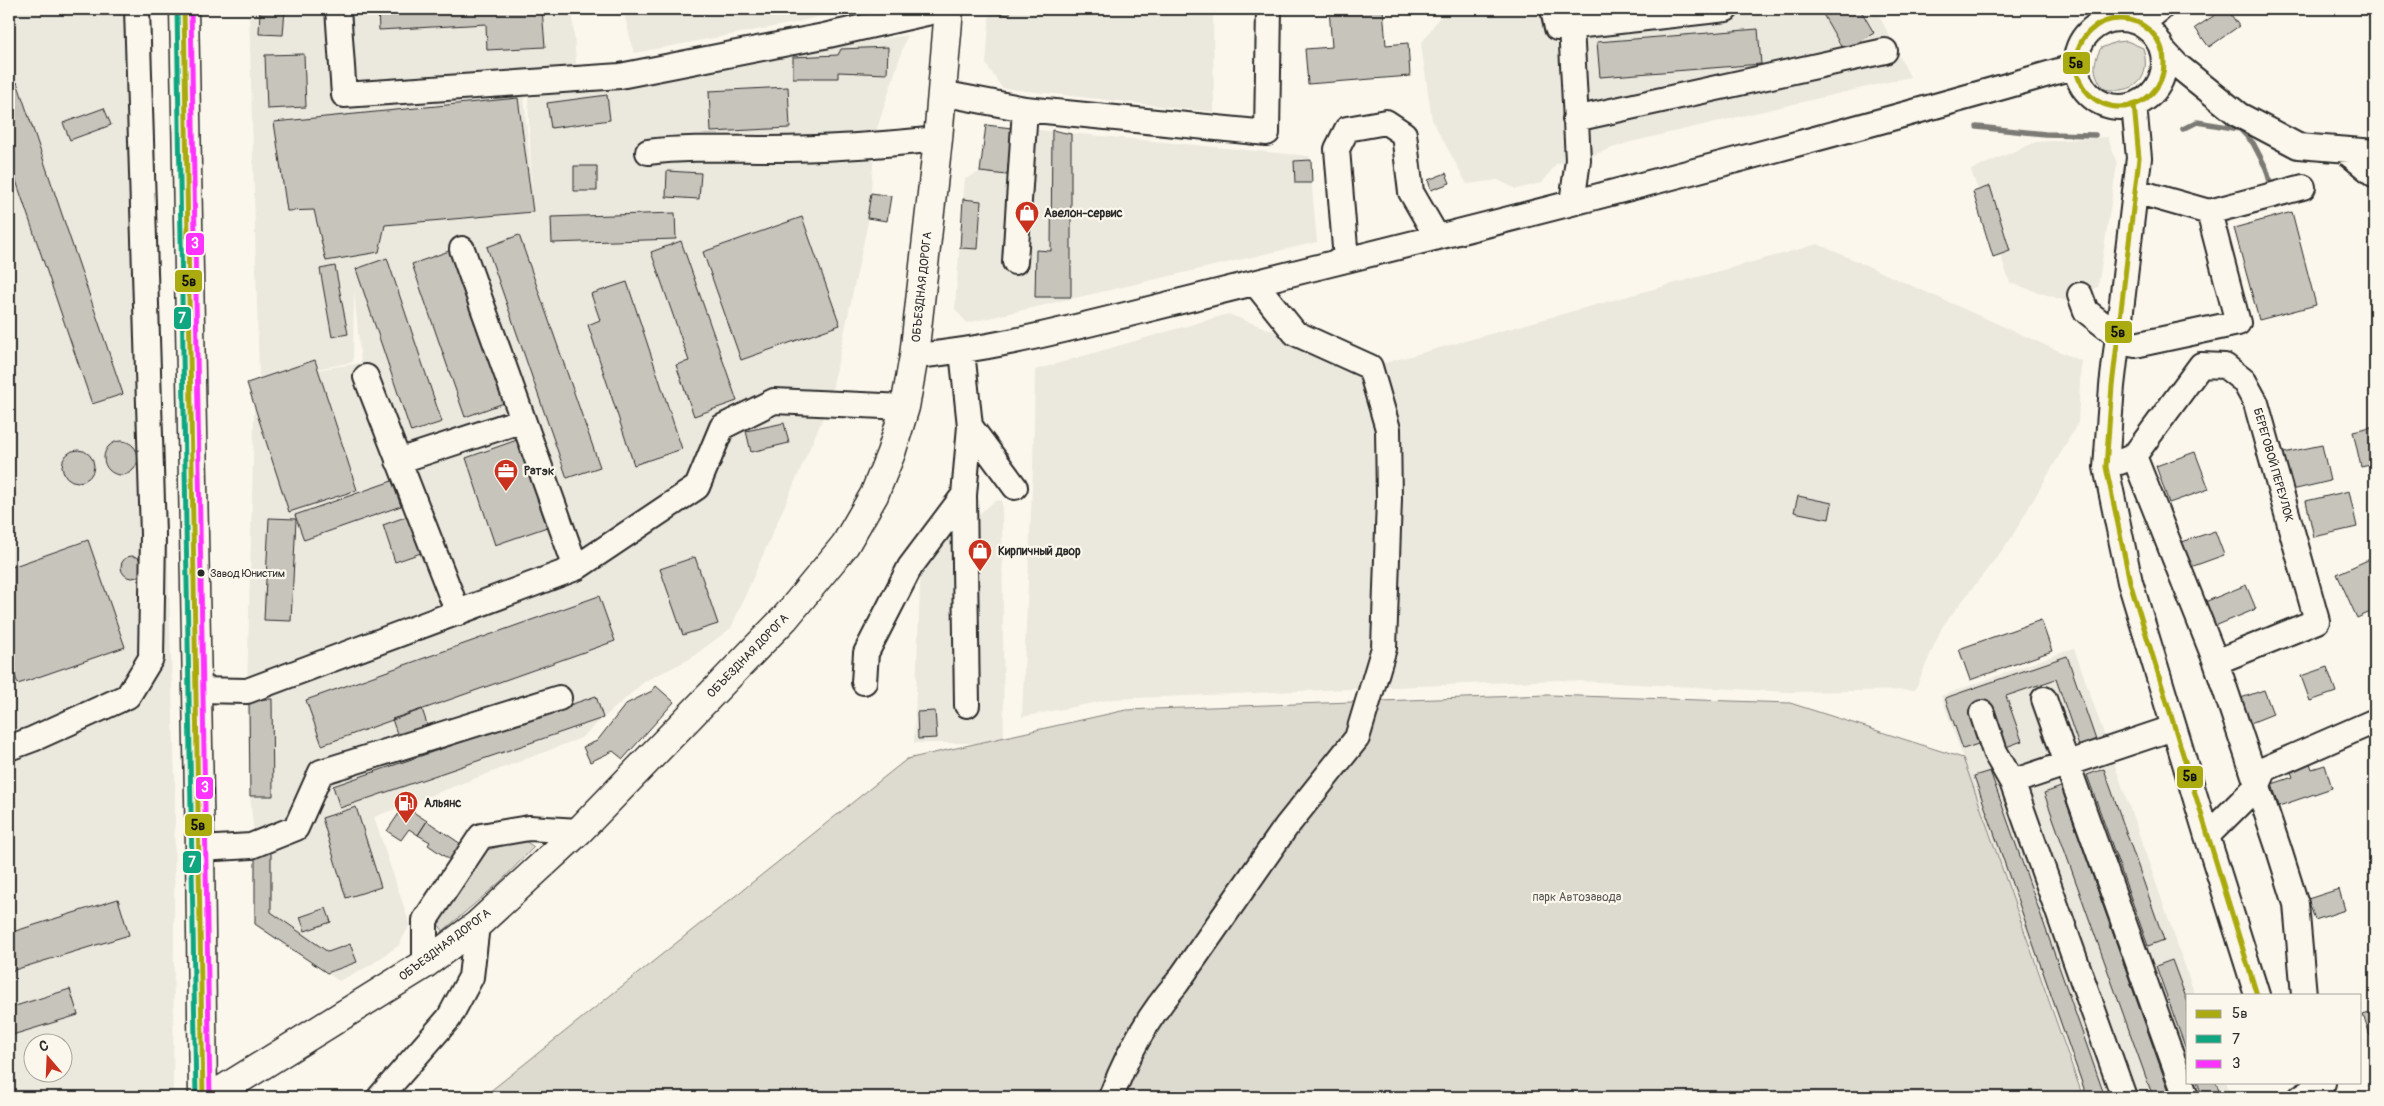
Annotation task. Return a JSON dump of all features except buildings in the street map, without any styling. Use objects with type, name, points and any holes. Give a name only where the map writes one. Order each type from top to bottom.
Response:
[{"type":"main road","points":[[184,9],[203,1097]]},
{"type":"main road","name":"ОБЪЕЗДНАЯ ДОРОГА","points":[[211,1097],[425,964],[477,925],[579,831],[785,618],[845,545],[874,495],[891,453],[905,407],[914,356],[938,139],[949,9]]},
{"type":"street","points":[[9,748],[128,696],[152,658],[153,535],[138,9]]},
{"type":"street","points":[[338,9],[344,95],[620,76],[824,36],[944,9]]},
{"type":"street","points":[[941,93],[1025,109],[1268,133],[1269,9]]},
{"type":"street","points":[[1553,9],[1557,28],[1726,9]]},
{"type":"street","points":[[2141,24],[2160,9]]},
{"type":"street","points":[[2162,49],[2164,63],[2162,76],[2151,94],[2134,105],[2114,107],[2095,100],[2081,85],[2076,66],[2078,48],[2098,16],[2115,20],[2128,20],[2141,24],[2154,35],[2162,49],[2177,65],[2239,115],[2298,146],[2375,152]]},
{"type":"street","points":[[1571,26],[1578,160],[1572,203]]},
{"type":"street","points":[[1575,119],[1885,50]]},
{"type":"street","points":[[914,356],[962,352],[1020,341],[1437,238],[1971,96],[2076,66]]},
{"type":"street","points":[[2134,105],[2139,158],[2118,339],[2106,467],[2130,582],[2173,728],[2258,994]]},
{"type":"street","points":[[1015,262],[1025,109]]},
{"type":"street","points":[[1346,260],[1336,149],[1347,129],[1386,122],[1404,134],[1411,192],[1437,238]]},
{"type":"street","points":[[648,152],[683,147],[770,149],[875,146],[938,139]]},
{"type":"street","points":[[2344,150],[2375,175]]},
{"type":"street","points":[[2135,191],[2209,212],[2303,187]]},
{"type":"street","points":[[2080,295],[2086,311],[2118,339],[2135,345],[2238,324],[2209,212]]},
{"type":"street","points":[[462,249],[576,568]]},
{"type":"street","points":[[1111,1097],[1122,1070],[1164,998],[1177,983],[1286,827],[1357,738],[1384,648],[1390,499],[1388,429],[1370,367],[1295,333],[1255,283]]},
{"type":"street","points":[[962,352],[970,426],[964,494],[967,705]]},
{"type":"street","name":"БЕРЕГОВОЙ ПЕРЕУЛОК","points":[[2201,365],[2225,366],[2244,381],[2256,403],[2317,621],[2216,662],[2125,460],[2201,365]]},
{"type":"street","points":[[366,377],[458,613]]},
{"type":"street","points":[[197,690],[247,691],[576,568],[698,487],[722,427],[774,401],[905,407]]},
{"type":"street","points":[[398,461],[523,420]]},
{"type":"street","points":[[970,426],[1015,487]]},
{"type":"street","points":[[864,682],[866,653],[910,567],[964,494]]},
{"type":"street","points":[[2216,662],[2296,904],[2304,994]]},
{"type":"street","points":[[200,849],[251,846],[296,828],[321,772],[560,698]]},
{"type":"street","points":[[2044,699],[2186,1097]]},
{"type":"street","points":[[1982,713],[1995,752],[2012,782],[2124,1097]]},
{"type":"street","points":[[2207,836],[2258,785],[2265,769],[2375,721]]},
{"type":"street","points":[[2012,782],[2173,728]]},
{"type":"street","points":[[425,964],[425,920],[481,836],[529,828],[579,831]]},
{"type":"street","points":[[380,1097],[449,1018],[471,977],[477,925]]},
{"type":"street","points":[[2289,1084],[2293,1097]]},
{"type":"street","points":[[2301,1097],[2326,1088]]},
{"type":"shaded area","points":[[9,9],[150,9],[175,780],[173,1097],[9,1097]]},
{"type":"shaded area","points":[[249,9],[572,9],[578,88],[524,96],[532,187],[528,98],[907,35],[876,132],[868,222],[829,404],[731,628],[688,660],[645,681],[581,738],[374,817],[410,925],[398,946],[369,966],[339,981],[255,924],[255,844],[250,796],[247,691],[255,379],[259,378]],"holes":[[[354,291],[361,363],[296,373],[353,362]]]},
{"type":"shaded area","points":[[623,9],[834,9],[832,13],[794,23],[634,53]]},
{"type":"shaded area","points":[[990,9],[1213,9],[1214,112],[1002,88],[986,64]]},
{"type":"shaded area","points":[[1445,9],[1876,9],[1910,77],[1630,142],[1578,160],[1556,164],[1542,183],[1516,189],[1498,180],[1467,184],[1432,120],[1421,44]]},
{"type":"shaded area","points":[[986,125],[1309,156],[1317,242],[967,323],[955,309],[963,199],[965,179],[980,172]]},
{"type":"shaded area","points":[[2108,137],[2117,164],[2098,287],[2066,301],[2010,283],[1971,170],[2036,142]]},
{"type":"shaded area","points":[[1818,244],[2081,361],[2078,423],[2010,540],[1942,627],[1915,690],[1789,692],[1559,680],[1113,699],[1022,717],[1033,466],[1035,370],[1228,314],[1370,367]]},
{"type":"shaded area","points":[[1002,500],[1004,743],[914,743],[921,560],[995,501]]},
{"type":"shaded area","points":[[2074,648],[2195,994],[2186,994],[2186,1084],[2227,1084],[2232,1097],[2085,1097],[1941,696]]},
{"type":"green space","points":[[2127,41],[2143,48],[2145,68],[2143,76],[2132,87],[2115,90],[2104,89],[2095,69],[2098,54],[2101,48],[2116,42]]},
{"type":"green space","name":"парк Автозавода","points":[[1549,695],[1790,703],[1963,758],[2083,1097],[483,1097],[907,759],[1126,710]]},
{"type":"green space","points":[[524,840],[534,847],[500,882],[443,931],[436,921],[476,853]]},
{"type":"waterway","points":[[2183,129],[2197,122],[2240,129],[2253,143],[2266,168],[2271,185]]},
{"type":"waterway","points":[[1977,127],[2045,134],[2095,135]]},
{"type":"transit line","name":"7","points":[[177,9],[196,1097]]},
{"type":"transit line","name":"5в","points":[[184,9],[203,1097]]},
{"type":"transit line","name":"3","points":[[191,9],[210,1097]]},
{"type":"transit line","name":"5в","points":[[2120,19],[2137,23],[2151,32],[2160,46],[2164,63],[2160,80],[2151,94],[2137,103],[2120,107],[2103,103],[2089,94],[2080,80],[2076,63],[2080,46],[2089,32],[2103,23],[2120,19]]},
{"type":"transit line","name":"5в","points":[[2134,105],[2139,158],[2112,386],[2106,467],[2130,582],[2257,994]]},
{"type":"place","name":"Авелон-сервис","points":[[1027,234]]},
{"type":"place","name":"Ратэк","points":[[506,492]]},
{"type":"place","name":"Кирпичный двор","points":[[980,572]]},
{"type":"place","name":"Завод Юнистим","points":[[201,573]]},
{"type":"place","name":"Альянс","points":[[406,824]]}]
